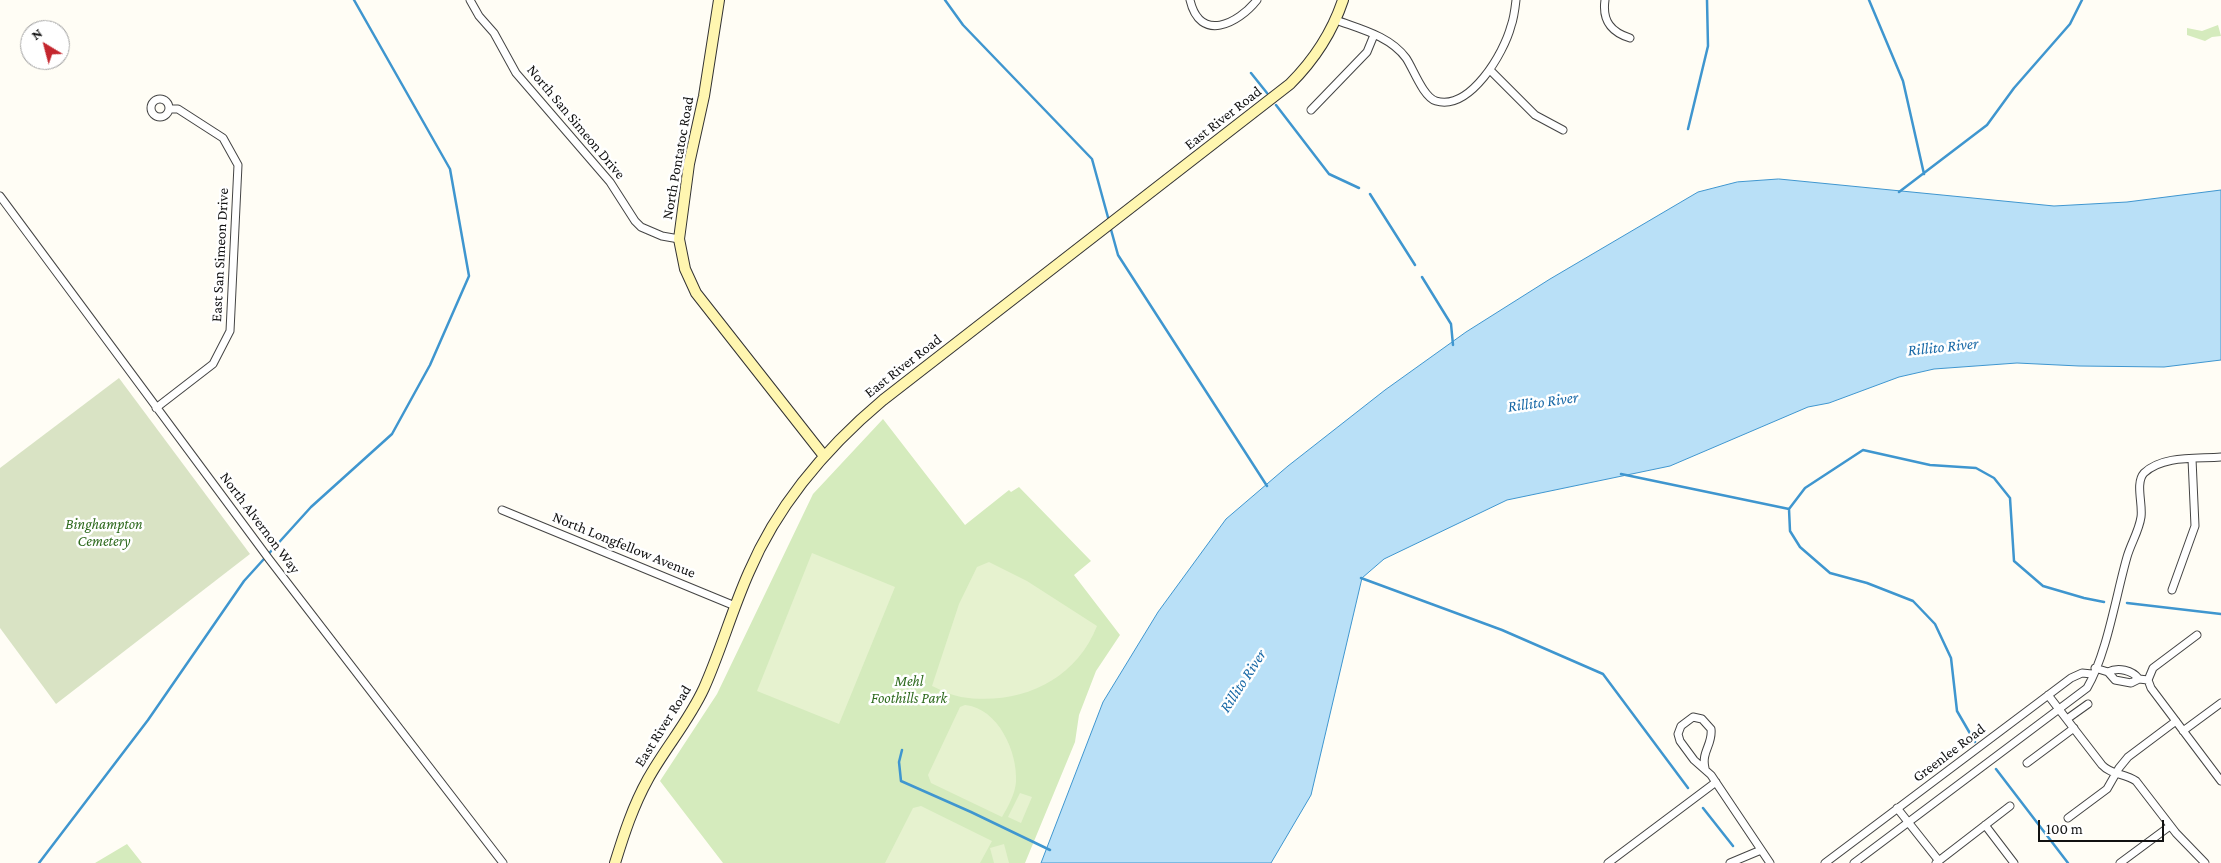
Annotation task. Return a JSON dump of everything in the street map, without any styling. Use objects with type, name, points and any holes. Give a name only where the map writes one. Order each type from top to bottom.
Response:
[{"type":"street","name":"North San Simeon Drive","points":[[470,0],[494,33],[516,73],[610,182],[634,221],[641,227],[662,236],[679,239]]},
{"type":"street","name":"North Pontatoc Road","points":[[719,0],[704,96],[689,164],[679,239],[685,268],[696,293],[824,456]]},
{"type":"street","points":[[1190,0],[1193,11],[1202,22],[1215,26],[1234,20],[1257,0]]},
{"type":"street","name":"East River Road","points":[[614,863],[633,806],[704,689],[749,571],[784,506],[824,456],[846,431],[883,400],[1290,84],[1318,53],[1336,20],[1343,0]]},
{"type":"street","points":[[1336,20],[1392,43],[1405,57],[1426,94],[1435,101],[1450,102],[1466,95],[1490,70],[1511,27],[1516,0]]},
{"type":"street","points":[[1605,0],[1604,10],[1607,21],[1616,34],[1630,38]]},
{"type":"street","points":[[1311,110],[1367,52],[1374,35]]},
{"type":"street","points":[[1490,70],[1535,115],[1563,130]]},
{"type":"street","name":"East San Simeon Drive","points":[[156,408],[213,364],[230,332],[238,165],[223,138],[178,109],[169,109]]},
{"type":"street","name":"North Alvernon Way","points":[[0,196],[156,408],[503,863]]},
{"type":"street","points":[[2172,590],[2195,526],[2192,459],[2221,456]]},
{"type":"street","name":"Greenlee Road","points":[[1854,863],[2087,688],[2094,671],[2130,545],[2140,519],[2142,498],[2139,485],[2142,476],[2163,463],[2192,459]]},
{"type":"street","name":"North Longfellow Avenue","points":[[502,510],[735,606]]},
{"type":"street","points":[[2148,680],[2153,668],[2197,635]]},
{"type":"street","points":[[2094,671],[2108,672],[2118,669],[2132,672],[2139,679]]},
{"type":"street","name":"Greenlee Road","points":[[1825,863],[2076,675],[2094,671]]},
{"type":"street","points":[[2108,672],[2115,680],[2131,683],[2139,679],[2148,680],[2183,731],[2221,781]]},
{"type":"street","points":[[2048,695],[2102,765],[2111,772],[2129,776],[2136,780],[2170,826],[2205,863]]},
{"type":"street","points":[[2183,731],[2221,703]]},
{"type":"street","points":[[2067,719],[2088,704]]},
{"type":"street","points":[[1705,768],[1704,756],[1711,738],[1711,729],[1702,719],[1693,717],[1681,726],[1679,738],[1694,760],[1705,768],[1716,782],[1770,863]]},
{"type":"street","points":[[2068,818],[2107,789],[2128,757],[2176,721]]},
{"type":"street","points":[[2027,763],[2074,728]]},
{"type":"street","points":[[1608,863],[1716,782]]},
{"type":"street","points":[[1897,808],[1937,862],[2010,806]]},
{"type":"street","points":[[1985,825],[2014,863]]},
{"type":"street","points":[[2120,863],[2170,826]]},
{"type":"street","points":[[1730,863],[1760,850]]},
{"type":"green space","points":[[2218,25],[2221,36],[2212,37],[2205,41],[2187,35],[2187,28],[2202,31]]},
{"type":"green space","name":"Binghampton Cemetery","points":[[119,378],[250,554],[56,704],[0,628],[0,468]]},
{"type":"green space","name":"Mehl Foothills Park","points":[[883,419],[965,525],[1009,490],[1011,492],[1019,487],[1091,561],[1074,575],[1120,635],[1096,671],[1079,715],[1075,742],[1025,863],[723,863],[660,781],[717,694],[813,494]]},
{"type":"green space","points":[[812,553],[895,587],[839,724],[757,691]]},
{"type":"green space","points":[[989,562],[1027,581],[1097,626],[1087,645],[1074,662],[1042,686],[1003,698],[961,697],[932,686],[959,604],[977,567]]},
{"type":"green space","points":[[965,705],[977,708],[996,723],[1004,733],[1014,758],[1016,770],[1015,787],[1013,796],[1002,817],[931,783],[928,775],[960,707]]},
{"type":"green space","points":[[1020,793],[1032,797],[1021,823],[1008,817]]},
{"type":"green space","points":[[921,806],[992,841],[980,863],[885,863],[913,808]]},
{"type":"green space","points":[[127,844],[142,863],[95,863]]},
{"type":"green space","points":[[1004,844],[1009,863],[994,863],[990,848]]},
{"type":"water","name":"Rillito River","points":[[1779,179],[2054,206],[2127,202],[2221,190],[2221,360],[2164,367],[2017,363],[1934,369],[1899,377],[1829,403],[1808,407],[1670,466],[1507,500],[1384,559],[1362,578],[1311,795],[1271,863],[1041,863],[1103,702],[1158,612],[1226,519],[1288,466],[1385,390],[1466,332],[1550,279],[1698,192],[1737,182]]},
{"type":"waterway","points":[[39,863],[148,720],[244,581],[311,507],[392,434],[430,365],[469,276],[450,169],[354,0]]},
{"type":"waterway","points":[[945,0],[963,25],[1092,159],[1109,221]]},
{"type":"waterway","points":[[1688,129],[1708,46],[1707,0]]},
{"type":"waterway","points":[[1869,0],[1903,81],[1924,174]]},
{"type":"waterway","points":[[1899,192],[1987,125],[2014,88],[2070,24],[2082,0]]},
{"type":"waterway","points":[[1251,73],[1267,93]]},
{"type":"waterway","points":[[1276,105],[1329,174],[1359,188]]},
{"type":"waterway","points":[[1370,194],[1415,265]]},
{"type":"waterway","points":[[1110,226],[1118,255],[1267,486]]},
{"type":"waterway","points":[[1422,277],[1451,324],[1453,345]]},
{"type":"waterway","points":[[1975,742],[1957,711],[1951,658],[1935,624],[1913,601],[1867,583],[1830,573],[1800,547],[1790,531],[1789,509],[1805,488],[1863,450],[1930,465],[1976,468],[1994,478],[2010,498],[2014,561],[2043,586],[2104,602]]},
{"type":"waterway","points":[[1621,474],[1789,509]]},
{"type":"waterway","points":[[1361,578],[1502,630],[1603,674],[1688,788]]},
{"type":"waterway","points":[[2127,603],[2221,614]]},
{"type":"waterway","points":[[902,750],[899,762],[901,781],[1050,850]]},
{"type":"waterway","points":[[1996,769],[2068,863]]},
{"type":"waterway","points":[[1703,808],[1733,846]]}]
